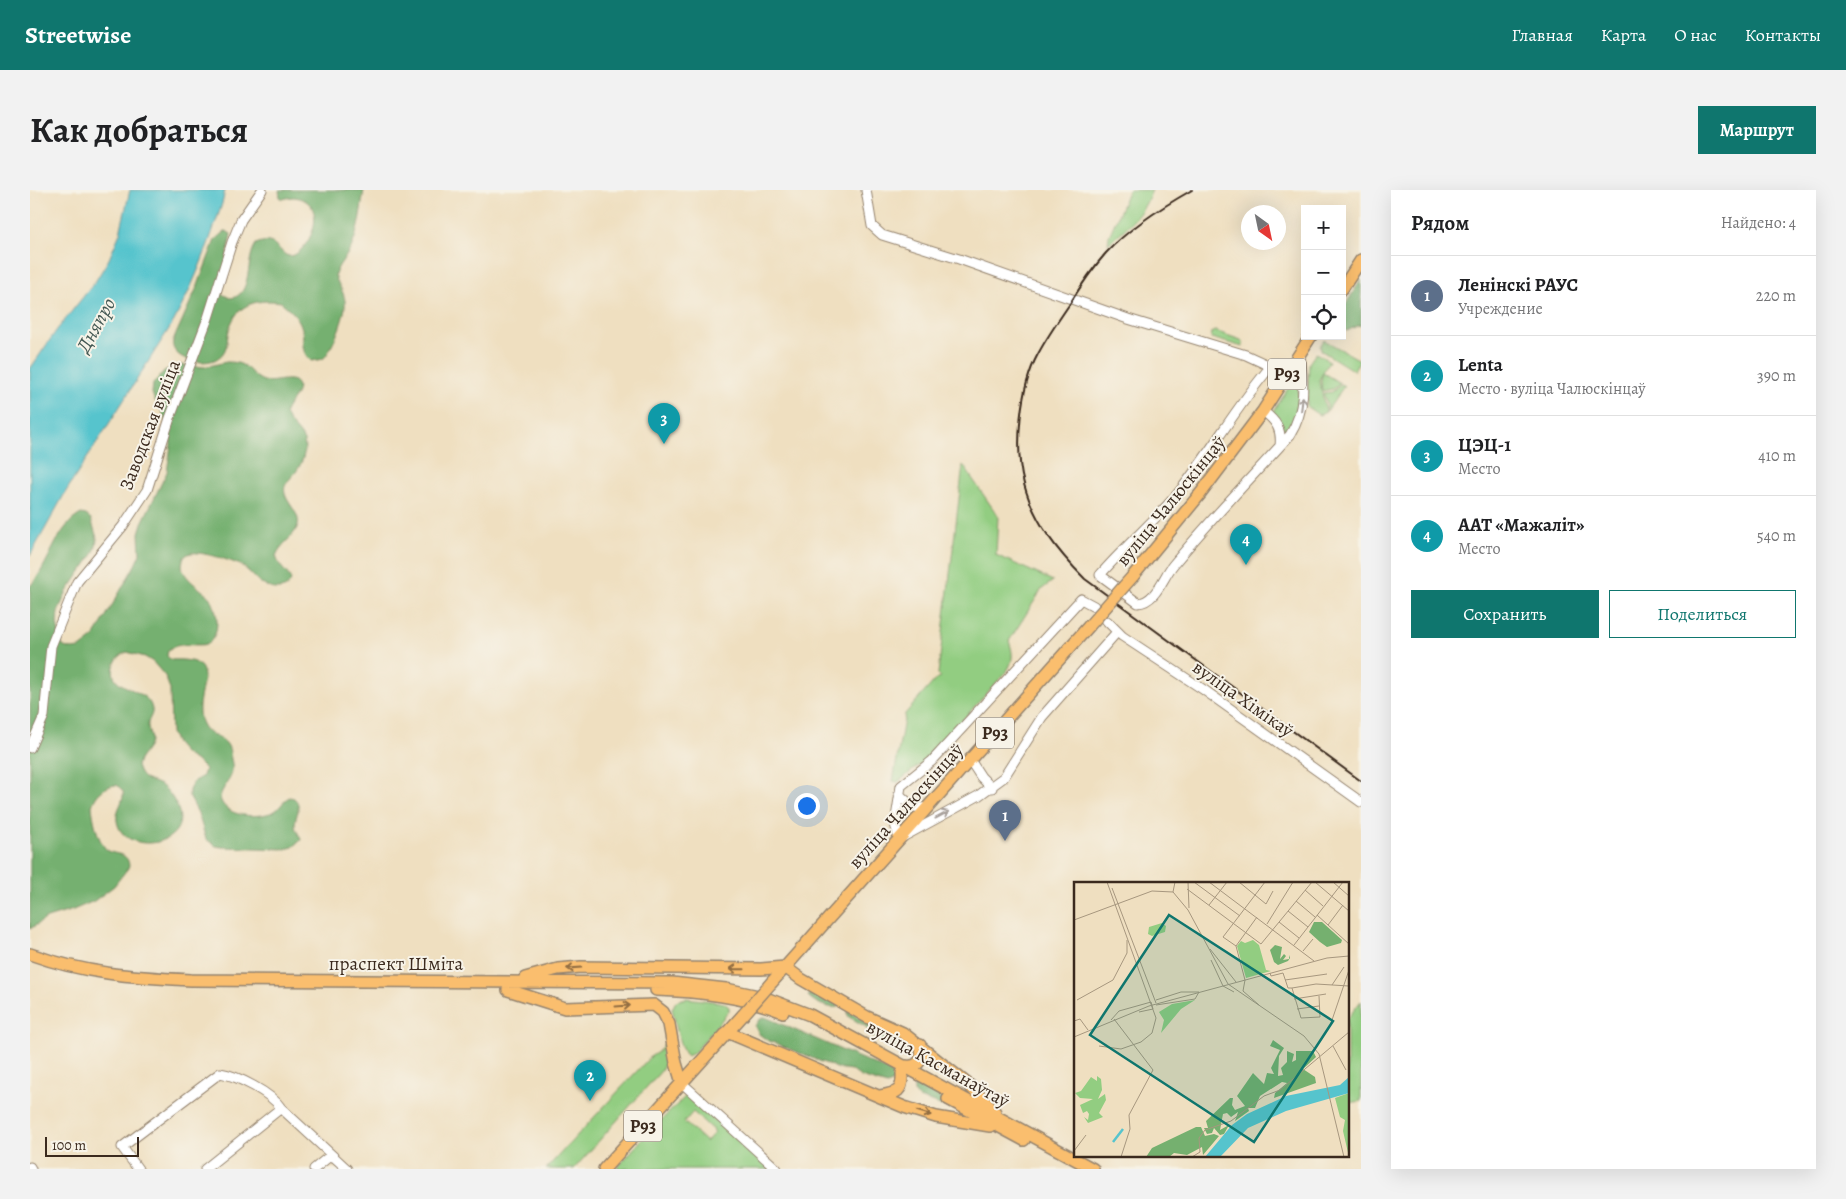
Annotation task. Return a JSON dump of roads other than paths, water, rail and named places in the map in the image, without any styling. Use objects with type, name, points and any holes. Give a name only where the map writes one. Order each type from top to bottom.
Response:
[{"type":"main road","points":[[1346,283],[1361,260]]},
{"type":"main road","name":"вуліца Чалюскінцаў","points":[[604,1169],[1133,576],[1201,493],[1263,411],[1309,340]]},
{"type":"main road","name":"праспект Шміта","points":[[30,954],[58,964],[92,972],[137,977],[191,980],[509,986]]},
{"type":"main road","name":"праспект Шміта","points":[[30,962],[73,975],[131,983],[509,986],[672,983],[726,989],[760,1000]]},
{"type":"main road","points":[[509,986],[558,969],[581,967],[761,969],[785,967],[801,979],[866,1016],[902,1033],[920,1046],[970,1086],[1001,1124]]},
{"type":"main road","points":[[509,986],[565,1008],[654,1005],[663,1012],[669,1024],[676,1063],[682,1083]]},
{"type":"main road","name":"вуліца Касманаўтаў","points":[[760,1000],[810,1016],[1001,1124],[1093,1169]]},
{"type":"main road","points":[[727,1032],[904,1107],[936,1117],[1001,1124]]},
{"type":"main road","points":[[878,1096],[894,1094],[900,1089],[903,1083],[904,1070],[915,1066],[922,1057],[920,1046]]},
{"type":"main road","name":"вуліца Касманаўтаў","points":[[1057,1153],[1078,1169]]},
{"type":"street","name":"Заводская вуліца","points":[[30,748],[44,716],[51,646],[77,582],[123,526],[147,490],[170,418],[208,318],[232,242],[241,220],[262,190]]},
{"type":"street","points":[[866,190],[872,226],[882,235],[959,259],[1128,319],[1246,355],[1272,365],[1287,374]]},
{"type":"street","points":[[1272,365],[1252,388],[1208,454],[1177,494],[1100,575],[1138,603],[1144,603],[1155,593],[1171,567],[1200,533],[1290,435],[1298,422],[1302,407],[1303,382],[1300,354]]},
{"type":"street","points":[[1263,411],[1280,427],[1280,446]]},
{"type":"street","points":[[1094,606],[1081,599],[932,761],[901,786],[895,824],[899,839],[992,788],[1004,777],[1042,717],[1117,632]]},
{"type":"street","name":"вуліца Хімікаў","points":[[1107,621],[1117,632],[1204,690],[1361,802]]},
{"type":"street","points":[[970,760],[992,788]]},
{"type":"street","points":[[899,794],[913,807],[919,809],[927,808]]},
{"type":"street","points":[[138,1169],[122,1148],[220,1073],[232,1076],[275,1100],[280,1108],[347,1169]]},
{"type":"street","points":[[682,1083],[777,1169]]},
{"type":"street","points":[[205,1169],[280,1108]]},
{"type":"street","points":[[314,1169],[331,1155]]},
{"type":"water","name":"Дняпро","points":[[130,190],[225,190],[201,263],[174,321],[65,493],[30,556],[30,369],[56,331],[95,282],[109,259],[120,233]]},
{"type":"railway","points":[[1192,190],[1147,218],[1106,253],[1082,285],[1041,348],[1027,383],[1020,418],[1019,453],[1028,498],[1048,536],[1085,579],[1361,781]]},
{"type":"place","name":"ЦЭЦ-1","points":[[664,444]]},
{"type":"place","name":"ААТ «Мажаліт»","points":[[1246,565]]},
{"type":"place","name":"Ленінскі РАУС","points":[[1005,841]]},
{"type":"place","name":"Lenta","points":[[590,1101]]}]
